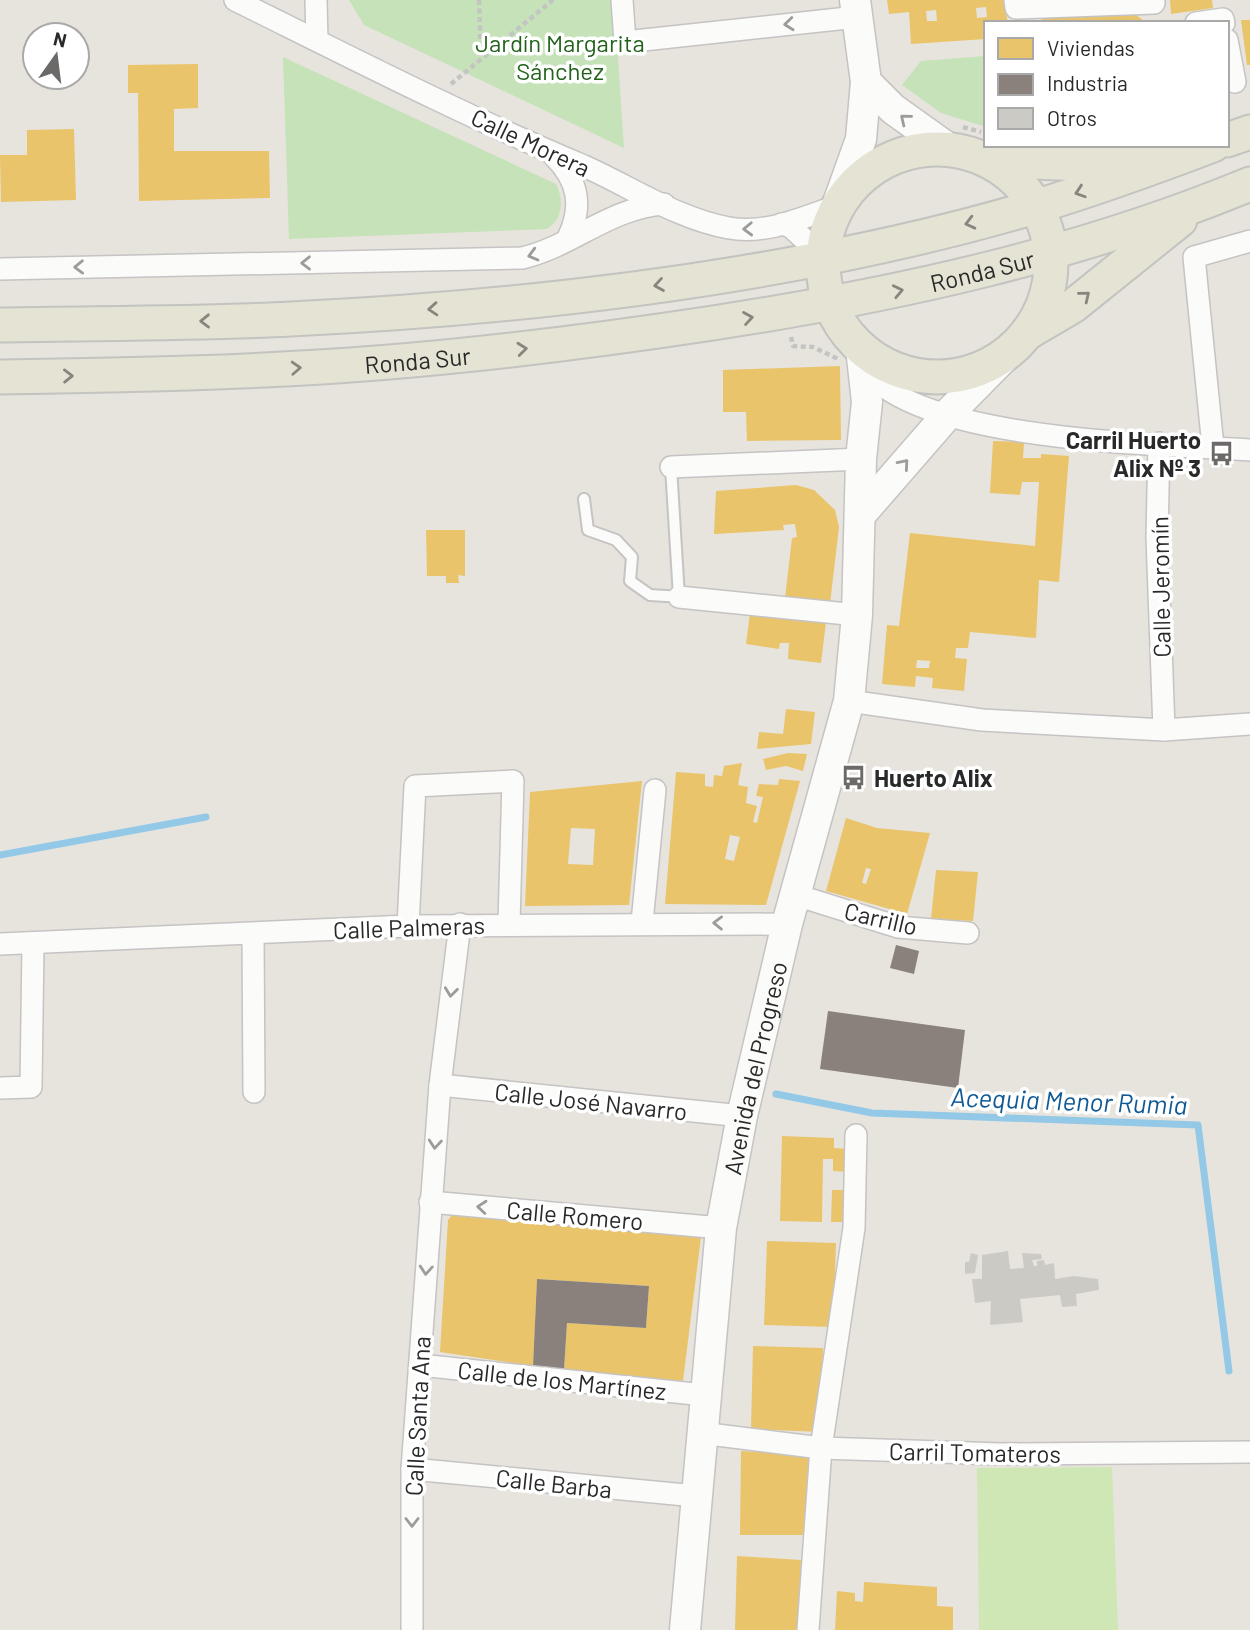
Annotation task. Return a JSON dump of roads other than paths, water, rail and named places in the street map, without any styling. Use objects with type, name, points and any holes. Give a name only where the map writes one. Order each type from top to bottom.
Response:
[{"type":"main road","points":[[837,206],[860,139],[866,82],[856,9]]},
{"type":"main road","points":[[866,82],[893,109],[949,149]]},
{"type":"main road","points":[[1229,127],[1250,122]]},
{"type":"main road","points":[[1229,139],[1250,132]]},
{"type":"main road","points":[[988,160],[1081,164],[1114,159],[1158,147]]},
{"type":"main road","name":"Ronda Sur","points":[[0,325],[291,319],[469,306],[649,286],[822,257],[1036,206],[1207,147]]},
{"type":"main road","name":"Ronda Sur","points":[[922,149],[949,149],[988,160],[1015,180],[1036,206],[1046,229],[1051,252],[1050,278],[1042,307],[1019,341],[974,370],[931,376],[863,358],[831,306],[824,281],[822,257],[827,231],[837,206],[863,176],[897,156],[922,149]]},
{"type":"main road","name":"Ronda Sur","points":[[0,377],[178,374],[375,363],[577,344],[831,306],[1051,252],[1202,204],[1250,184]]},
{"type":"main road","points":[[861,514],[947,414],[1019,341],[1073,306],[1202,204]]},
{"type":"main road","name":"Avenida del Progreso","points":[[685,1630],[721,1228],[742,1116],[787,924],[849,701],[857,615],[861,459],[866,421],[863,358]]},
{"type":"street","name":"Calle Morera","points":[[235,0],[554,156],[664,204],[729,228],[748,230],[782,224],[837,206]]},
{"type":"street","points":[[316,0],[317,40]]},
{"type":"street","points":[[622,0],[625,42],[856,9]]},
{"type":"street","points":[[1015,0],[1016,8],[1154,9]]},
{"type":"street","points":[[1229,47],[1238,81]]},
{"type":"street","points":[[554,156],[569,173],[578,197],[576,216],[568,238]]},
{"type":"street","points":[[0,269],[522,258],[540,253],[619,212],[664,204]]},
{"type":"street","points":[[782,224],[791,227],[822,257]]},
{"type":"street","points":[[1213,447],[1194,257],[1250,241]]},
{"type":"street","points":[[863,358],[893,392],[947,414],[1010,429],[1250,450]]},
{"type":"street","name":"Calle Jeromín","points":[[1159,443],[1157,537],[1164,730]]},
{"type":"street","points":[[671,467],[861,459]]},
{"type":"street","points":[[683,597],[857,615]]},
{"type":"street","points":[[849,701],[982,720],[1164,730],[1250,724]]},
{"type":"street","points":[[408,926],[415,786],[513,781],[509,923]]},
{"type":"street","points":[[642,922],[655,790]]},
{"type":"street","name":"Carrillo","points":[[796,895],[898,927],[968,933]]},
{"type":"street","name":"Calle Palmeras","points":[[0,944],[460,924],[787,924]]},
{"type":"street","name":"Calle Santa Ana","points":[[412,1630],[412,1469],[430,1202],[440,1085],[460,924]]},
{"type":"street","points":[[253,934],[254,1092]]},
{"type":"street","points":[[0,1088],[32,1087],[33,944]]},
{"type":"street","name":"Calle José Navarro","points":[[440,1085],[742,1116]]},
{"type":"street","points":[[808,1630],[821,1448],[854,1228],[856,1135]]},
{"type":"street","name":"Calle Romero","points":[[430,1202],[721,1228]]},
{"type":"street","name":"Calle de los Martínez","points":[[420,1365],[704,1395]]},
{"type":"street","name":"Carril Tomateros","points":[[701,1433],[821,1448],[1001,1454],[1250,1452]]},
{"type":"street","name":"Calle Barba","points":[[412,1469],[696,1496]]},
{"type":"lane","points":[[584,499],[588,530],[616,540],[632,557],[630,581],[650,594],[683,597],[671,467]]},
{"type":"waterway","name":"Acequia Menor Rumia","points":[[0,855],[206,817]]},
{"type":"waterway","name":"Acequia Menor Rumia","points":[[776,1094],[872,1113],[1198,1125],[1229,1371]]},
{"type":"place","name":"Carril Huerto Alix Nº 3","points":[[1221,453]]},
{"type":"place","name":"Huerto Alix","points":[[854,777]]},
{"type":"park label","name":"Jardín Margarita Sánchez","points":[[560,56]]}]
